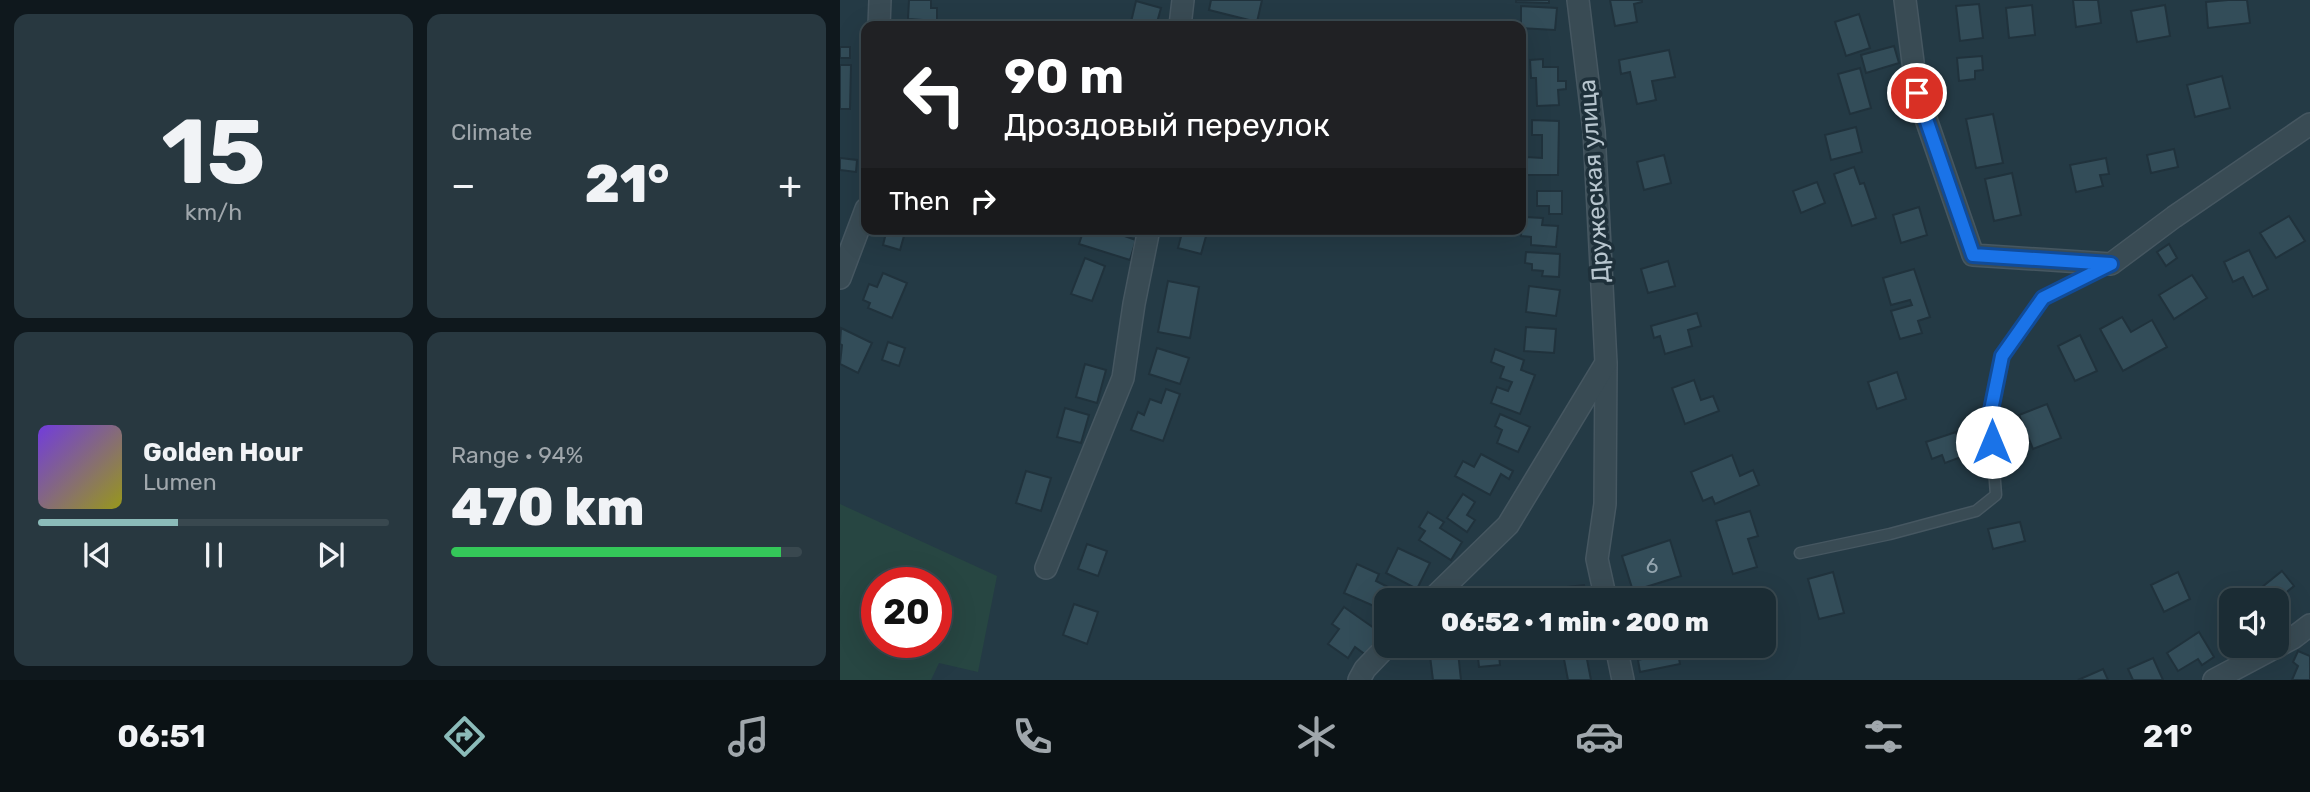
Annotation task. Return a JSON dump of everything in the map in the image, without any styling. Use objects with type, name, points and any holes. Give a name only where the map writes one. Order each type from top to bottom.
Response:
[{"type":"street","points":[[879,21],[880,0]]},
{"type":"street","points":[[1181,21],[1183,0]]},
{"type":"street","name":"Дружеская улица","points":[[1578,0],[1594,131],[1605,363],[1605,504],[1598,559],[1604,588]]},
{"type":"street","points":[[1905,0],[1917,93],[1973,255],[2111,264],[2174,217],[2310,124]]},
{"type":"street","points":[[840,278],[861,222]]},
{"type":"street","points":[[1046,568],[1123,378],[1148,235]]},
{"type":"street","points":[[1444,588],[1508,525],[1605,363]]},
{"type":"street","points":[[2214,680],[2293,638],[2310,625]]},
{"type":"street","points":[[1360,680],[1365,668],[1375,658]]},
{"type":"street","points":[[1618,658],[1623,680]]},
{"type":"lane","points":[[1800,553],[1891,534],[1976,511],[1996,495],[1990,415],[2002,356],[2043,298],[2111,264]]},
{"type":"green space","points":[[840,504],[997,576],[978,672],[939,663],[931,680],[840,680]]},
{"type":"building","points":[[909,0],[931,0],[931,8],[937,8],[937,21],[908,19]]},
{"type":"building","points":[[1211,0],[1262,0],[1257,21],[1209,10]]},
{"type":"building","points":[[1549,0],[1549,3],[1516,2]]},
{"type":"building","points":[[1610,0],[1642,0],[1634,4],[1637,22],[1615,26]]},
{"type":"building","points":[[2073,0],[2098,0],[2101,23],[2076,27]]},
{"type":"building","points":[[2247,0],[2250,23],[2208,28],[2206,2]]},
{"type":"building","points":[[1136,1],[1161,8],[1157,21],[1131,21]]},
{"type":"building","points":[[1979,4],[1983,38],[1960,41],[1956,6]]},
{"type":"building","points":[[2032,5],[2035,35],[2009,38],[2006,8]]},
{"type":"building","points":[[2165,5],[2170,36],[2137,42],[2131,11]]},
{"type":"building","points":[[1521,6],[1557,8],[1555,30],[1526,28],[1526,21],[1521,21]]},
{"type":"building","points":[[1859,14],[1870,48],[1846,56],[1835,22]]},
{"type":"building","points":[[1894,46],[1899,63],[1866,73],[1861,55]]},
{"type":"building","points":[[840,47],[850,47],[850,58],[840,58]]},
{"type":"building","points":[[1669,50],[1675,77],[1652,81],[1656,100],[1637,104],[1630,72],[1621,74],[1619,60]]},
{"type":"building","points":[[1982,56],[1983,70],[1975,71],[1975,79],[1959,81],[1957,58]]},
{"type":"building","points":[[1543,59],[1543,67],[1558,67],[1558,81],[1566,81],[1566,89],[1558,90],[1559,105],[1537,106],[1536,78],[1531,78],[1530,60]]},
{"type":"building","points":[[840,65],[851,65],[850,109],[840,109]]},
{"type":"building","points":[[1860,68],[1871,108],[1850,114],[1838,74]]},
{"type":"building","points":[[2222,76],[2230,108],[2195,117],[2187,85]]},
{"type":"building","points":[[1993,114],[2003,163],[1976,168],[1966,119]]},
{"type":"building","points":[[1532,120],[1559,121],[1558,175],[1526,175],[1526,157],[1542,158],[1542,135],[1532,135]]},
{"type":"building","points":[[1856,127],[1862,152],[1831,160],[1825,135]]},
{"type":"building","points":[[2174,149],[2178,167],[2151,173],[2147,155]]},
{"type":"building","points":[[1664,155],[1671,183],[1644,190],[1637,162]]},
{"type":"building","points":[[840,158],[857,160],[856,172],[840,170]]},
{"type":"building","points":[[2106,158],[2109,174],[2100,175],[2103,186],[2076,192],[2070,165]]},
{"type":"building","points":[[1854,167],[1860,184],[1864,183],[1876,218],[1852,226],[1834,174]]},
{"type":"building","points":[[2012,173],[2021,215],[1994,221],[1985,179]]},
{"type":"building","points":[[1817,182],[1825,203],[1801,213],[1793,191]]},
{"type":"building","points":[[1537,191],[1562,191],[1562,214],[1549,214],[1549,206],[1537,206]]},
{"type":"building","points":[[1919,207],[1927,235],[1901,243],[1893,215]]},
{"type":"building","points":[[2289,216],[2305,241],[2276,258],[2260,233]]},
{"type":"building","points":[[1526,217],[1543,218],[1542,225],[1558,226],[1556,247],[1531,245],[1531,237],[1521,236],[1526,235]]},
{"type":"building","points":[[886,235],[904,235],[900,250],[883,245]]},
{"type":"building","points":[[1082,235],[1122,235],[1136,240],[1130,260],[1079,244]]},
{"type":"building","points":[[1181,235],[1206,235],[1201,254],[1178,248]]},
{"type":"building","points":[[2169,244],[2177,258],[2166,266],[2157,252]]},
{"type":"building","points":[[2249,250],[2268,289],[2253,297],[2243,277],[2233,282],[2224,262]]},
{"type":"building","points":[[1526,252],[1560,254],[1559,277],[1542,276],[1543,271],[1532,270],[1532,264],[1525,263]]},
{"type":"building","points":[[1085,258],[1105,266],[1092,301],[1071,294]]},
{"type":"building","points":[[1668,261],[1675,286],[1648,293],[1641,269]]},
{"type":"building","points":[[1914,269],[1930,317],[1918,321],[1922,333],[1900,339],[1891,311],[1912,305],[1910,300],[1891,305],[1883,278]]},
{"type":"building","points":[[883,273],[907,283],[892,318],[868,308],[870,303],[863,300],[869,284],[877,287]]},
{"type":"building","points":[[2192,275],[2207,298],[2174,319],[2159,295]]},
{"type":"building","points":[[1168,281],[1199,287],[1190,338],[1158,332]]},
{"type":"building","points":[[1529,286],[1560,290],[1556,316],[1526,312]]},
{"type":"building","points":[[1697,313],[1701,326],[1688,330],[1692,346],[1665,354],[1660,336],[1654,338],[1651,326]]},
{"type":"building","points":[[2122,317],[2131,332],[2152,320],[2167,347],[2123,371],[2100,329]]},
{"type":"building","points":[[1526,327],[1556,329],[1554,353],[1524,351]]},
{"type":"building","points":[[841,328],[872,343],[858,373],[840,364]]},
{"type":"building","points":[[2080,335],[2097,371],[2075,381],[2058,346]]},
{"type":"building","points":[[888,342],[905,348],[899,366],[882,360]]},
{"type":"building","points":[[1157,348],[1189,358],[1180,384],[1149,374]]},
{"type":"building","points":[[1495,349],[1524,360],[1521,370],[1535,375],[1520,414],[1491,403],[1497,387],[1508,391],[1512,382],[1500,378],[1504,367],[1491,362]]},
{"type":"building","points":[[1085,364],[1106,370],[1097,403],[1076,397]]},
{"type":"building","points":[[1897,372],[1906,399],[1877,409],[1868,382]]},
{"type":"building","points":[[1694,380],[1701,400],[1713,396],[1719,411],[1685,424],[1672,388]]},
{"type":"building","points":[[1166,389],[1180,394],[1163,441],[1131,430],[1138,412],[1144,415],[1150,399],[1161,403]]},
{"type":"building","points":[[2047,404],[2061,438],[2033,449],[2019,415]]},
{"type":"building","points":[[1065,408],[1089,415],[1081,443],[1057,437]]},
{"type":"building","points":[[1500,414],[1530,427],[1518,452],[1497,443],[1502,430],[1495,426]]},
{"type":"building","points":[[1956,432],[1964,456],[1945,463],[1942,455],[1932,459],[1926,442]]},
{"type":"building","points":[[1481,454],[1513,471],[1509,479],[1501,474],[1490,495],[1455,476],[1463,461],[1474,467]]},
{"type":"building","points":[[1732,455],[1740,476],[1753,470],[1759,485],[1715,504],[1712,497],[1703,501],[1691,472]]},
{"type":"building","points":[[1026,471],[1051,478],[1041,511],[1016,503]]},
{"type":"building","points":[[1463,494],[1475,502],[1467,515],[1475,520],[1467,532],[1447,518]]},
{"type":"building","points":[[1750,511],[1758,536],[1748,539],[1757,567],[1733,574],[1716,521]]},
{"type":"building","points":[[1428,512],[1444,522],[1440,528],[1462,542],[1451,560],[1419,540],[1425,531],[1419,527]]},
{"type":"building","points":[[2020,522],[2025,541],[1993,549],[1988,529]]},
{"type":"building","points":[[1670,540],[1681,576],[1643,588],[1632,588],[1622,556]]},
{"type":"building","points":[[1087,544],[1107,551],[1098,576],[1078,569]]},
{"type":"building","points":[[1398,548],[1430,563],[1418,588],[1386,573]]},
{"type":"building","points":[[1357,564],[1379,574],[1376,581],[1390,588],[1374,588],[1374,606],[1344,593]]},
{"type":"building","points":[[2282,571],[2294,586],[2289,590],[2289,588],[2261,588]]},
{"type":"building","points":[[1833,572],[1844,613],[1819,619],[1808,579]]},
{"type":"building","points":[[2178,572],[2190,599],[2164,612],[2151,585]]},
{"type":"building","points":[[1584,585],[1584,588],[1558,588]]},
{"type":"building","points":[[1074,604],[1098,612],[1087,644],[1063,635]]},
{"type":"building","points":[[1344,607],[1374,628],[1374,643],[1366,655],[1355,647],[1348,658],[1328,644],[1339,629],[1332,624]]},
{"type":"building","points":[[2199,632],[2214,657],[2202,665],[2198,659],[2178,671],[2167,653]]},
{"type":"building","points":[[2298,651],[2310,656],[2310,680],[2292,680],[2298,666],[2293,662]]},
{"type":"building","points":[[1430,658],[1459,658],[1461,680],[1433,680]]},
{"type":"building","points":[[1478,658],[1499,658],[1500,665],[1479,667]]},
{"type":"building","points":[[1564,658],[1587,658],[1591,680],[1568,680]]},
{"type":"building","points":[[1679,658],[1680,664],[1640,672],[1638,660]]},
{"type":"building","points":[[2153,658],[2163,680],[2133,680],[2128,669]]},
{"type":"building","points":[[2103,669],[2108,680],[2078,680]]},
{"type":"route","points":[[1917,93],[1973,255],[2111,264],[2043,298],[2002,356],[1990,415],[1992,442]]}]
